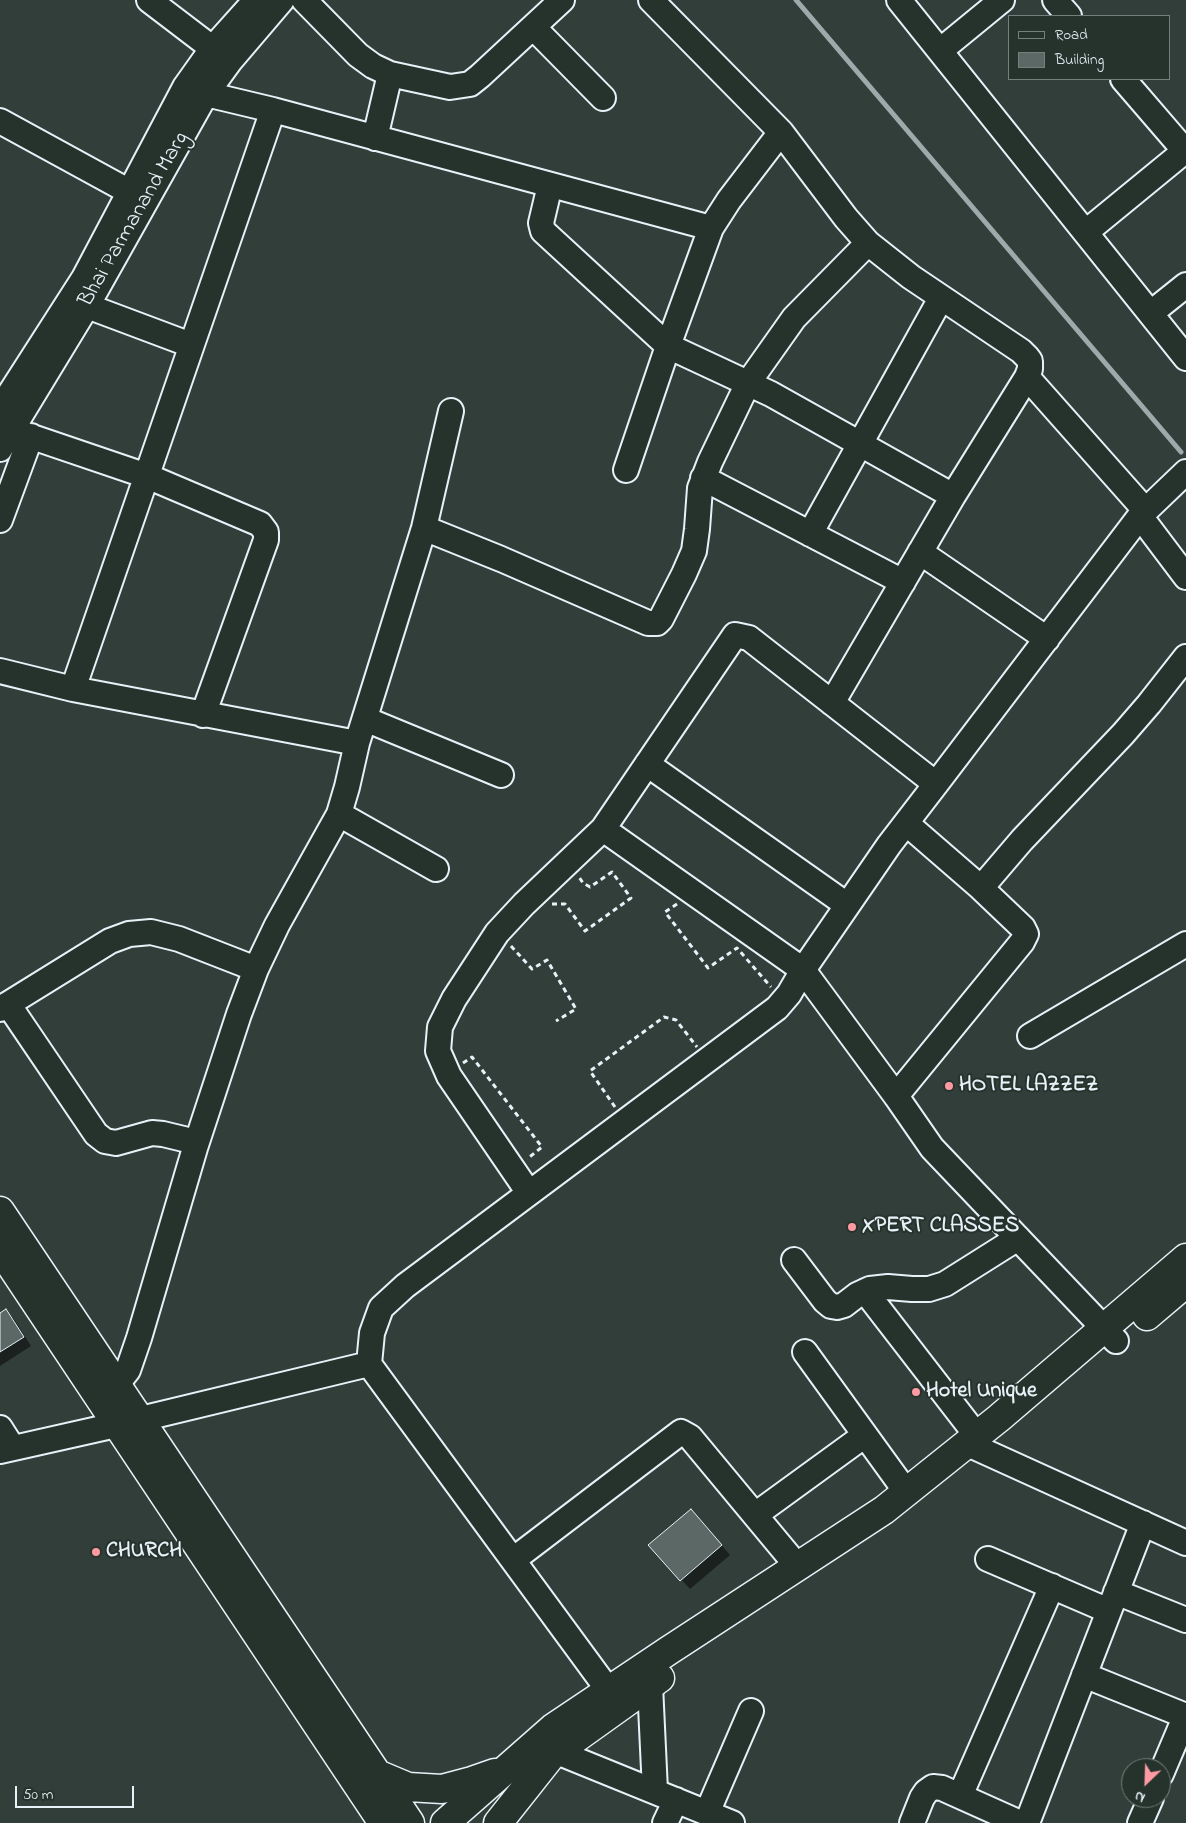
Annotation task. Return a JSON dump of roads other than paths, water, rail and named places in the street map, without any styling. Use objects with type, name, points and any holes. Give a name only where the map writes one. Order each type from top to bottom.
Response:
[{"type":"main road","points":[[0,1211],[107,1390],[382,1823]]},
{"type":"main road","points":[[0,1250],[107,1390]]},
{"type":"main road","points":[[1110,1335],[1186,1258]]},
{"type":"main road","points":[[445,1823],[553,1728],[884,1510],[975,1443],[1110,1335],[1186,1283]]},
{"type":"main road","points":[[128,1422],[410,1823]]},
{"type":"main road","points":[[473,1823],[554,1754],[650,1685],[885,1532],[975,1443]]},
{"type":"main road","points":[[498,1823],[554,1754]]},
{"type":"main road","points":[[376,1774],[408,1787],[442,1789],[472,1781],[509,1767]]},
{"type":"street","name":"Bhai Parmanand Marg","points":[[0,409],[84,278],[128,191],[221,55],[256,0]]},
{"type":"street","name":"Bhai Parmanand Marg","points":[[221,55],[282,0]]},
{"type":"street","points":[[304,0],[358,55],[373,66],[390,74],[450,87],[470,84],[562,0]]},
{"type":"street","points":[[651,0],[781,132],[846,218],[868,243],[911,277],[1022,351],[1030,361],[1030,369],[1026,377],[953,496],[832,703]]},
{"type":"street","points":[[899,0],[1186,358]]},
{"type":"street","points":[[941,50],[1002,0]]},
{"type":"street","points":[[1054,0],[1068,15]]},
{"type":"street","points":[[154,2],[221,55]]},
{"type":"street","points":[[533,27],[603,98]]},
{"type":"street","points":[[375,138],[390,74]]},
{"type":"street","points":[[1086,232],[1185,150],[1124,80]]},
{"type":"street","name":"Bhai Parmanand Marg","points":[[0,520],[11,435],[87,306],[196,91]]},
{"type":"street","points":[[196,91],[711,228]]},
{"type":"street","points":[[73,689],[273,110]]},
{"type":"street","points":[[0,121],[128,191]]},
{"type":"street","points":[[626,470],[711,228],[729,200],[781,132]]},
{"type":"street","points":[[550,185],[541,223],[546,236],[668,346],[771,394],[953,496]]},
{"type":"street","points":[[424,528],[652,624],[656,623],[661,619],[694,551],[698,505],[703,478],[748,383],[794,318],[868,243]]},
{"type":"street","points":[[1151,313],[1186,285]]},
{"type":"street","points":[[810,534],[941,298]]},
{"type":"street","points":[[87,306],[191,345]]},
{"type":"street","points":[[1026,377],[1142,513],[1186,577]]},
{"type":"street","points":[[107,1390],[128,1370],[196,1142],[256,969],[281,917],[339,814],[348,787],[357,743],[424,528],[451,411]]},
{"type":"street","points":[[11,435],[147,476],[260,524],[266,532],[266,540],[203,715]]},
{"type":"street","points":[[608,1691],[369,1364],[372,1333],[381,1308],[404,1286],[771,1014],[789,994],[802,970],[906,822],[1142,513],[1186,472]]},
{"type":"street","points":[[703,478],[903,582]]},
{"type":"street","points":[[920,552],[1047,638]]},
{"type":"street","points":[[530,1193],[449,1076],[438,1051],[440,1027],[454,999],[497,933],[524,904],[603,829],[735,635],[749,638],[936,784]]},
{"type":"street","points":[[980,888],[1022,840],[1123,734],[1186,657]]},
{"type":"street","points":[[0,670],[73,689],[357,743]]},
{"type":"street","points":[[365,719],[501,775]]},
{"type":"street","points":[[647,764],[848,905]]},
{"type":"street","points":[[339,814],[436,869]]},
{"type":"street","points":[[896,1096],[1026,934],[1023,928],[906,822]]},
{"type":"street","points":[[603,829],[802,970],[896,1096],[932,1148],[1110,1335]]},
{"type":"street","points":[[196,1142],[152,1133],[116,1143],[105,1141],[96,1134],[4,1006],[110,941],[129,934],[151,932],[179,939],[256,969]]},
{"type":"street","points":[[1030,1036],[1186,944]]},
{"type":"street","points":[[794,1260],[825,1301],[831,1306],[837,1307],[844,1305],[870,1289],[888,1287],[929,1289],[945,1284],[1018,1238]]},
{"type":"street","points":[[865,1291],[975,1443],[1186,1543]]},
{"type":"street","points":[[805,1352],[907,1493]]},
{"type":"street","points":[[4,1442],[128,1422],[369,1364]]},
{"type":"street","points":[[513,1560],[681,1432],[690,1437],[798,1566]]},
{"type":"street","points":[[755,1515],[865,1435]]},
{"type":"street","points":[[1027,1823],[1143,1523]]},
{"type":"street","points":[[988,1559],[1052,1586],[1186,1620]]},
{"type":"street","points":[[960,1796],[1052,1586]]},
{"type":"street","points":[[1084,1675],[1186,1716],[1168,1758]]},
{"type":"street","points":[[650,1685],[665,1796],[665,1823]]},
{"type":"street","points":[[707,1813],[751,1711]]},
{"type":"street","points":[[554,1754],[732,1823]]},
{"type":"street","points":[[912,1823],[926,1792],[933,1787],[942,1788],[1020,1823]]},
{"type":"street","points":[[1140,1823],[1147,1808]]},
{"type":"waterway","points":[[796,0],[1181,452]]},
{"type":"place","name":"HOTEL LAZZEZ","points":[[949,1086]]},
{"type":"place","name":"XPERT CLASSES","points":[[852,1227]]},
{"type":"place","name":"Hotel Unique","points":[[916,1392]]},
{"type":"place","name":"CHURCH","points":[[96,1552]]}]
